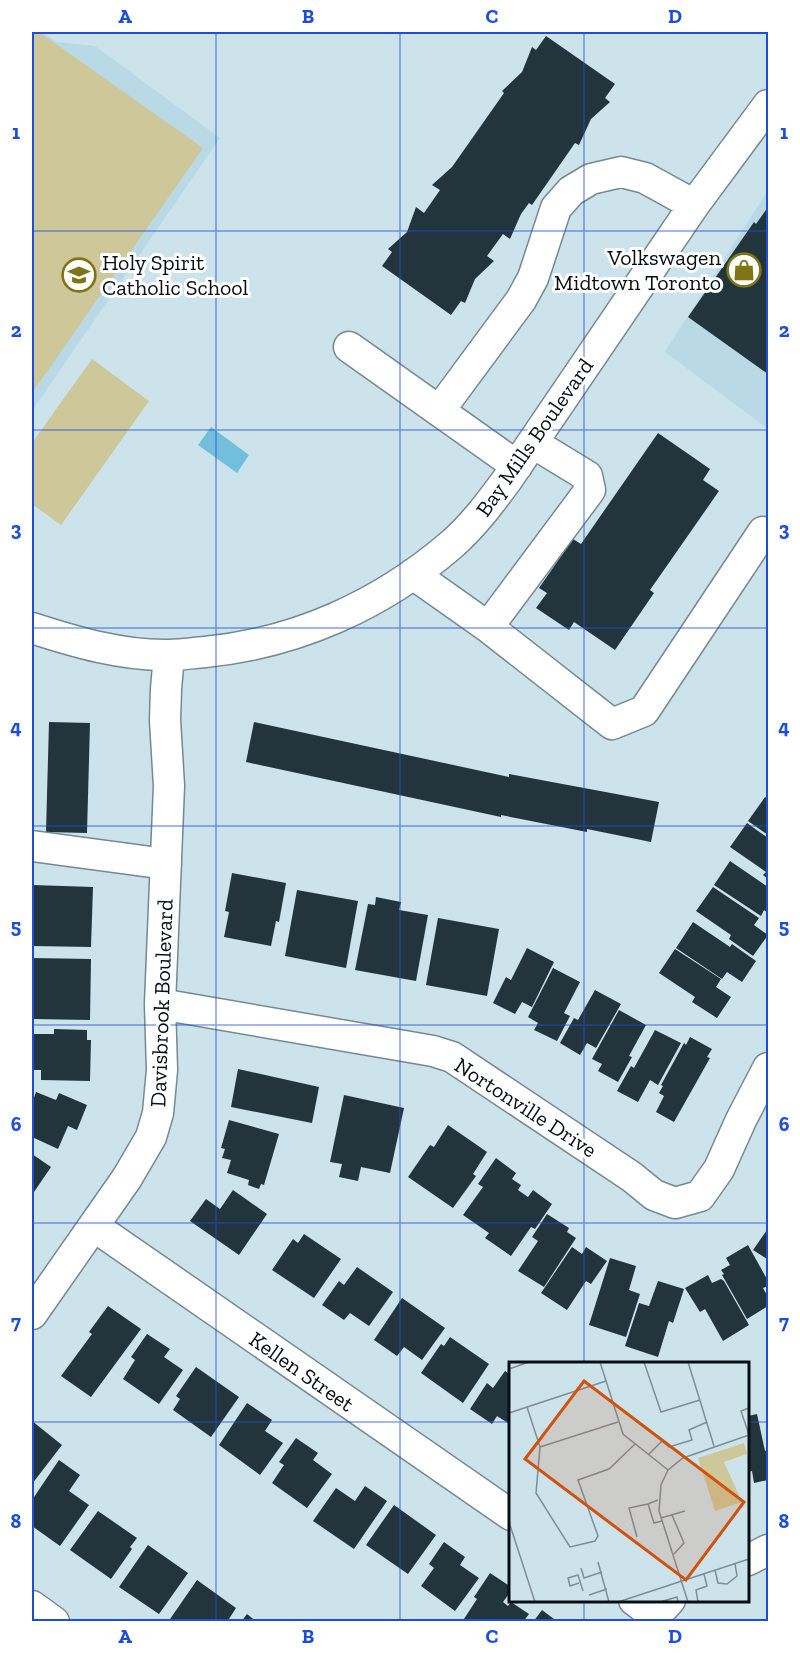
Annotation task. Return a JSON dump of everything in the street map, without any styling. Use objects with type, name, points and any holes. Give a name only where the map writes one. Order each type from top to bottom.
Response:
[{"type":"street","name":"Bay Mills Boulevard","points":[[32,628],[69,641],[130,652],[169,655],[237,649],[305,631],[364,606],[413,574],[452,544],[474,521],[525,455],[694,205],[768,105]]},
{"type":"street","points":[[439,411],[521,300],[533,278],[556,208],[571,191],[591,179],[621,172],[645,178],[694,205]]},
{"type":"street","points":[[349,347],[439,411],[525,455],[587,476],[590,490],[488,627]]},
{"type":"street","points":[[413,574],[488,627],[612,724],[644,711],[764,532]]},
{"type":"street","name":"Davisbrook Boulevard","points":[[32,1314],[95,1227],[127,1178],[151,1137],[158,1113],[162,1070],[160,1004],[169,786],[165,689],[169,655]]},
{"type":"street","points":[[32,846],[166,864]]},
{"type":"street","name":"Nortonville Drive","points":[[160,1004],[452,1056],[632,1177],[654,1195],[675,1203],[700,1196],[719,1169],[768,1068]]},
{"type":"street","name":"Kellen Street","points":[[95,1227],[509,1514]]},
{"type":"street","points":[[749,1559],[768,1550]]},
{"type":"street","points":[[32,1606],[54,1622]]},
{"type":"shaded area","name":"Holy Spirit Catholic School","points":[[32,32],[42,32],[57,42],[95,46],[220,138],[32,411]]},
{"type":"shaded area","name":"Holy Spirit Catholic School","points":[[32,32],[39,32],[203,148],[32,393]]},
{"type":"shaded area","points":[[768,190],[768,429],[665,352]]},
{"type":"shaded area","points":[[92,359],[149,401],[61,525],[32,504],[32,443]]},
{"type":"water","points":[[211,427],[249,455],[237,473],[198,445]]},
{"type":"building","points":[[546,36],[615,84],[605,98],[610,102],[591,119],[579,145],[575,143],[532,205],[529,203],[521,214],[510,239],[503,234],[487,256],[494,261],[475,279],[465,303],[461,301],[451,315],[382,266],[392,252],[388,249],[407,232],[416,207],[424,213],[440,190],[432,185],[452,167],[504,93],[502,91],[522,72],[532,47],[536,50]]},
{"type":"building","name":"Volkswagen Midtown Toronto","points":[[768,207],[768,374],[688,317],[754,222],[756,224]]},
{"type":"building","points":[[658,433],[710,469],[703,480],[719,491],[650,590],[654,593],[615,650],[574,622],[569,630],[536,608],[547,593],[539,588],[573,539],[581,544]]},
{"type":"building","points":[[49,722],[90,723],[87,833],[46,832]]},
{"type":"building","points":[[254,722],[509,777],[509,774],[659,802],[651,842],[587,829],[587,832],[501,815],[501,817],[246,762]]},
{"type":"building","points":[[765,797],[768,799],[768,835],[748,821]]},
{"type":"building","points":[[747,823],[768,838],[768,879],[763,875],[766,872],[730,847]]},
{"type":"building","points":[[730,861],[768,887],[768,913],[764,910],[761,916],[714,885]]},
{"type":"building","points":[[232,873],[286,883],[279,922],[276,921],[271,946],[224,937],[229,912],[225,911]]},
{"type":"building","points":[[32,885],[93,887],[91,947],[32,946]]},
{"type":"building","points":[[713,887],[759,918],[754,925],[768,935],[753,956],[729,939],[731,935],[696,911]]},
{"type":"building","points":[[297,890],[358,901],[346,968],[285,956]]},
{"type":"building","points":[[376,897],[401,902],[399,910],[428,915],[416,981],[355,970],[368,904],[375,905]]},
{"type":"building","points":[[438,918],[499,929],[487,996],[426,985]]},
{"type":"building","points":[[693,922],[730,947],[732,944],[756,961],[742,982],[727,972],[722,979],[676,948]]},
{"type":"building","points":[[527,948],[554,962],[532,1007],[522,1002],[515,1014],[493,1003],[506,977],[511,980]]},
{"type":"building","points":[[675,949],[721,979],[716,987],[731,997],[717,1018],[692,1002],[695,997],[659,973]]},
{"type":"building","points":[[32,958],[91,959],[90,1020],[32,1019]]},
{"type":"building","points":[[553,968],[580,982],[564,1013],[570,1016],[557,1041],[534,1030],[538,1023],[528,1017]]},
{"type":"building","points":[[595,990],[621,1004],[596,1048],[587,1043],[580,1055],[560,1043],[574,1018],[578,1020]]},
{"type":"building","points":[[619,1010],[646,1025],[618,1082],[598,1071],[602,1064],[592,1059]]},
{"type":"building","points":[[54,1029],[87,1030],[87,1040],[91,1040],[90,1081],[41,1080],[41,1070],[32,1070],[32,1034],[54,1034]]},
{"type":"building","points":[[655,1030],[681,1043],[658,1085],[650,1080],[638,1102],[617,1091],[631,1066],[634,1068]]},
{"type":"building","points":[[690,1037],[712,1049],[707,1057],[710,1058],[674,1122],[656,1112],[664,1096],[659,1093],[684,1043],[686,1045]]},
{"type":"building","points":[[238,1069],[319,1087],[312,1123],[231,1107]]},
{"type":"building","points":[[36,1092],[56,1100],[59,1093],[87,1105],[77,1130],[68,1126],[58,1149],[32,1137],[32,1103]]},
{"type":"building","points":[[344,1095],[404,1108],[390,1173],[361,1167],[358,1181],[339,1177],[342,1164],[330,1162]]},
{"type":"building","points":[[229,1120],[279,1134],[264,1185],[261,1184],[259,1189],[248,1185],[249,1180],[227,1173],[231,1160],[222,1158],[225,1149],[221,1148]]},
{"type":"building","points":[[448,1125],[487,1152],[473,1174],[476,1176],[453,1208],[408,1177],[430,1145],[434,1147]]},
{"type":"building","points":[[32,1154],[51,1167],[34,1192],[32,1190]]},
{"type":"building","points":[[496,1158],[516,1173],[512,1179],[521,1185],[518,1190],[528,1197],[533,1190],[552,1204],[535,1229],[531,1227],[511,1256],[485,1238],[489,1233],[463,1215],[483,1187],[478,1184]]},
{"type":"building","points":[[233,1190],[267,1214],[239,1255],[190,1221],[206,1199],[220,1209]]},
{"type":"building","points":[[547,1214],[569,1228],[567,1232],[576,1238],[544,1287],[518,1271],[538,1241],[532,1237]]},
{"type":"building","points":[[767,1230],[768,1257],[767,1259],[753,1250]]},
{"type":"building","points":[[304,1234],[341,1259],[314,1298],[272,1270],[293,1239],[298,1243]]},
{"type":"building","points":[[748,1245],[768,1281],[768,1286],[763,1288],[768,1297],[768,1306],[747,1319],[721,1270],[730,1265],[726,1258]]},
{"type":"building","points":[[572,1247],[582,1254],[586,1247],[607,1261],[591,1284],[586,1281],[567,1310],[541,1293]]},
{"type":"building","points":[[610,1258],[636,1266],[629,1290],[640,1294],[626,1337],[589,1325]]},
{"type":"building","points":[[357,1267],[393,1292],[369,1326],[350,1313],[344,1320],[322,1305],[339,1281],[344,1285]]},
{"type":"building","points":[[708,1275],[712,1283],[721,1279],[724,1281],[749,1325],[723,1341],[705,1309],[700,1312],[685,1288]]},
{"type":"building","points":[[658,1281],[684,1289],[673,1323],[669,1321],[658,1357],[625,1346],[639,1303],[649,1306]]},
{"type":"building","points":[[402,1298],[445,1328],[422,1360],[404,1347],[397,1356],[374,1340]]},
{"type":"building","points":[[108,1306],[141,1329],[91,1397],[61,1376],[92,1334],[89,1332]]},
{"type":"building","points":[[147,1334],[170,1349],[164,1357],[183,1370],[159,1404],[123,1379],[135,1360],[131,1357]]},
{"type":"building","points":[[450,1337],[489,1364],[463,1403],[421,1373],[441,1344],[444,1346]]},
{"type":"building","points":[[196,1367],[239,1397],[211,1437],[173,1410],[180,1399],[176,1396]]},
{"type":"building","points":[[505,1371],[509,1374],[509,1424],[497,1416],[492,1424],[470,1409],[487,1383],[493,1388]]},
{"type":"building","points":[[247,1403],[272,1420],[265,1431],[283,1443],[260,1475],[219,1445]]},
{"type":"building","points":[[757,1414],[765,1451],[768,1450],[768,1480],[754,1483],[752,1471],[749,1472],[749,1416]]},
{"type":"building","points":[[32,1421],[62,1445],[32,1484]]},
{"type":"building","points":[[296,1438],[318,1453],[313,1460],[332,1474],[307,1508],[272,1483],[284,1465],[279,1462]]},
{"type":"building","points":[[59,1460],[80,1475],[69,1491],[89,1505],[60,1546],[32,1526],[32,1500]]},
{"type":"building","points":[[365,1486],[387,1501],[354,1549],[313,1521],[336,1488],[355,1501]]},
{"type":"building","points":[[394,1505],[436,1535],[408,1574],[366,1545]]},
{"type":"building","points":[[98,1511],[137,1538],[111,1579],[70,1550]]},
{"type":"building","points":[[444,1542],[465,1557],[460,1565],[479,1578],[455,1611],[421,1586],[434,1568],[429,1564]]},
{"type":"building","points":[[148,1545],[188,1573],[159,1614],[119,1587]]},
{"type":"building","points":[[490,1573],[509,1586],[509,1594],[503,1602],[508,1606],[511,1602],[529,1614],[523,1622],[462,1622],[477,1599],[474,1597]]},
{"type":"building","points":[[197,1580],[236,1608],[227,1622],[168,1622]]},
{"type":"building","points":[[542,1610],[558,1622],[533,1622]]},
{"type":"building","points":[[247,1614],[257,1622],[241,1622]]},
{"type":"place","name":"Volkswagen Midtown Toronto","points":[[744,270]]},
{"type":"place","name":"Holy Spirit Catholic School","points":[[79,275]]}]
